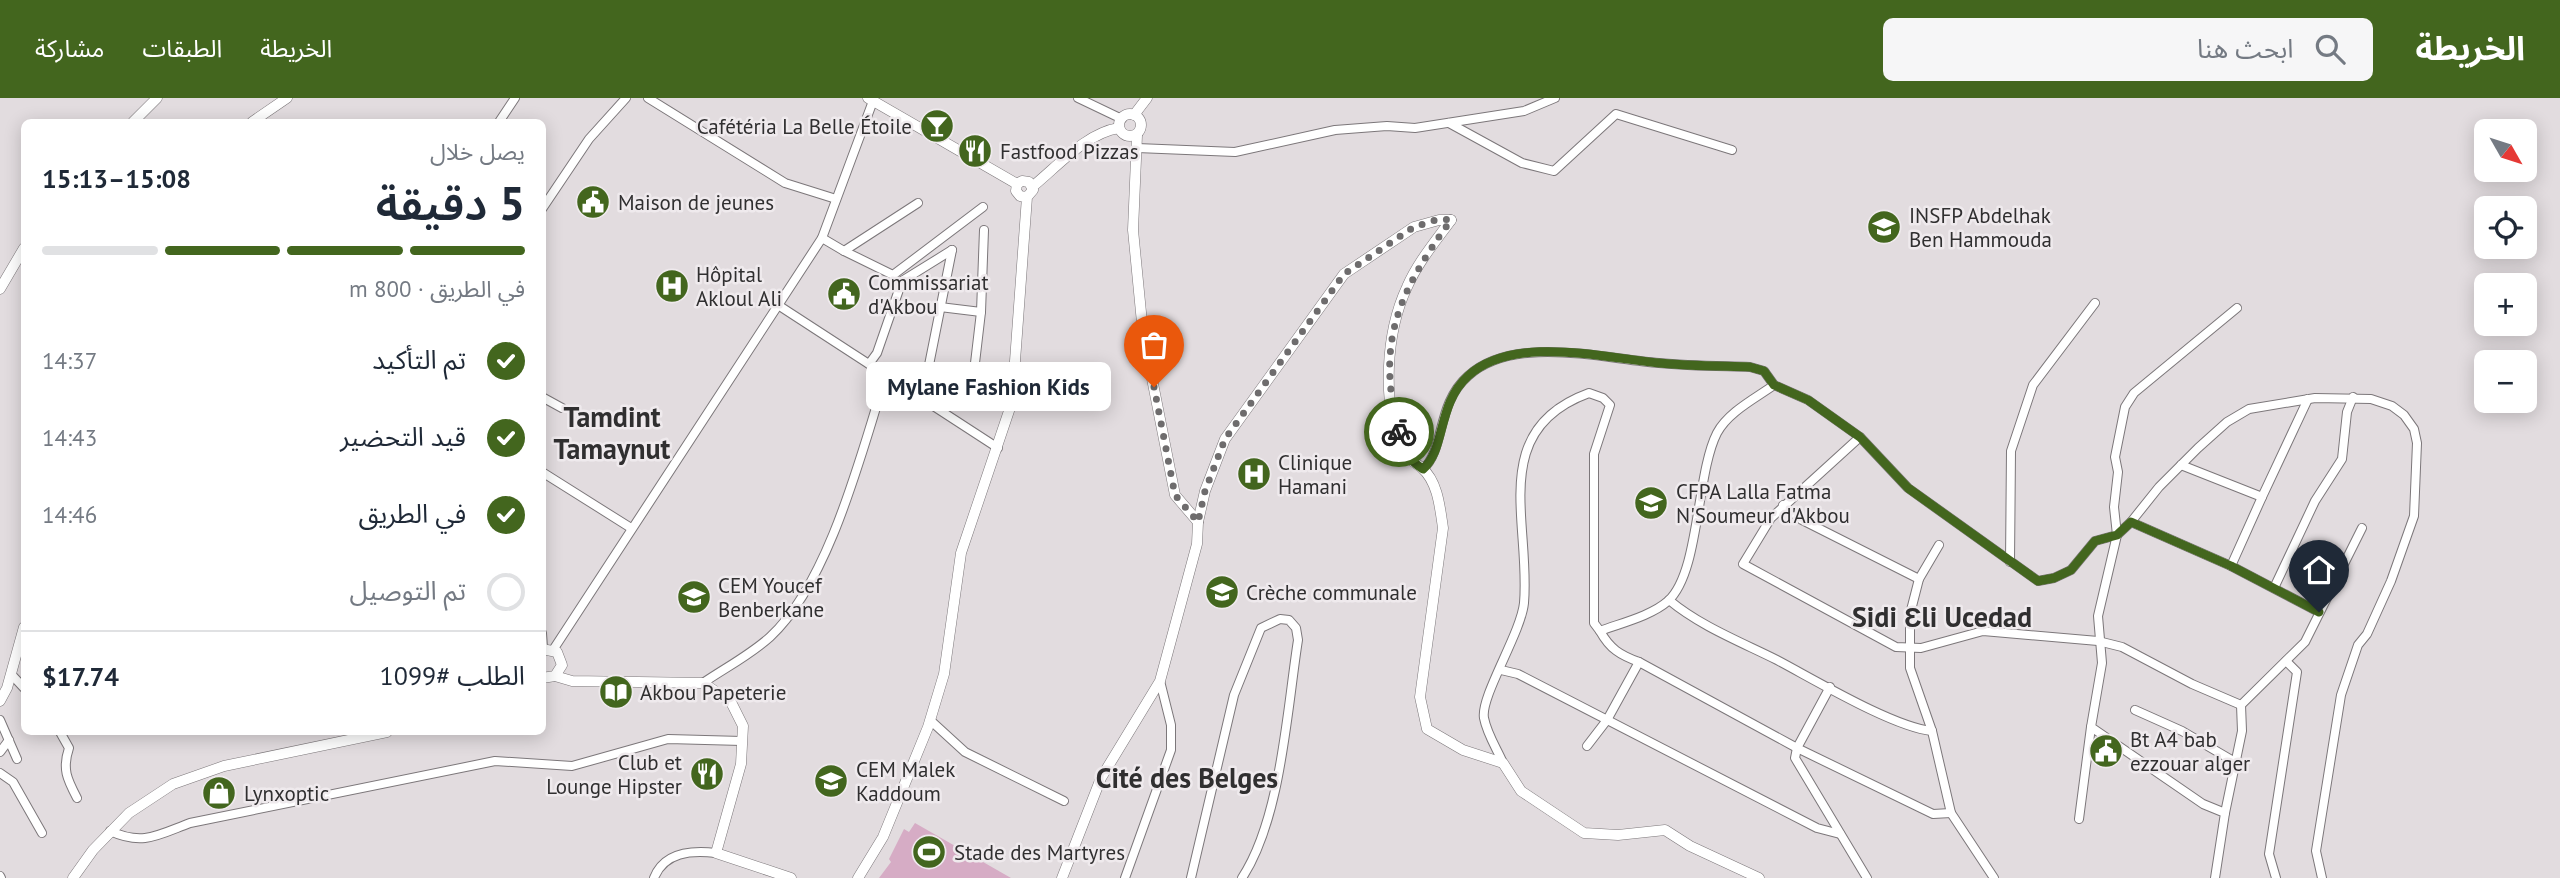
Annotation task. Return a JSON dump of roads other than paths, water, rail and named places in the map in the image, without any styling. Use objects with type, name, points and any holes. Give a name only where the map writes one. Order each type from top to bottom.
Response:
[{"type":"street","points":[[136,119],[157,98]]},
{"type":"street","points":[[256,119],[287,98]]},
{"type":"street","points":[[501,119],[515,98]]},
{"type":"street","points":[[546,203],[589,139],[626,98]]},
{"type":"street","points":[[648,98],[785,183],[836,200]]},
{"type":"street","points":[[1078,98],[1120,123],[1127,136],[1137,135]]},
{"type":"street","points":[[555,676],[562,664],[561,656],[546,649],[631,528],[822,237],[871,100],[1017,184],[1017,194],[1030,192],[1086,142],[1135,115],[1147,98]]},
{"type":"street","points":[[1137,148],[1235,152],[1335,130],[1387,126],[1415,128],[1524,111],[1555,98]]},
{"type":"street","points":[[1449,123],[1522,163],[1554,171],[1616,114],[1732,150]]},
{"type":"street","points":[[1135,115],[1141,122],[1137,135],[1133,230],[1143,333],[1175,495],[1198,522]]},
{"type":"street","points":[[858,878],[883,837],[930,720],[944,674],[961,553],[1012,402],[1030,192]]},
{"type":"street","points":[[844,251],[918,203]]},
{"type":"street","points":[[822,237],[893,275],[983,207]]},
{"type":"street","points":[[1062,878],[1101,779],[1160,681],[1197,544],[1198,522],[1205,491],[1225,439],[1344,274],[1414,227],[1439,219],[1451,220],[1421,260],[1406,289],[1390,357],[1388,384],[1403,449],[1412,463],[1423,469],[1440,503],[1443,528],[1425,652],[1420,697],[1422,716],[1427,729],[1440,739],[1503,763]]},
{"type":"street","points":[[973,380],[981,312],[984,230]]},
{"type":"street","points":[[869,365],[877,353],[902,281],[952,250],[925,385],[919,397]]},
{"type":"street","points":[[0,289],[21,253]]},
{"type":"street","points":[[2010,562],[2011,451],[2033,385],[2095,303]]},
{"type":"street","points":[[778,305],[998,448]]},
{"type":"street","points":[[940,307],[981,312]]},
{"type":"street","points":[[2079,819],[2102,663],[2098,641],[2098,616],[2117,535],[2114,507],[2118,472],[2115,457],[2125,407],[2134,393],[2237,308]]},
{"type":"street","points":[[1423,469],[1432,462],[1445,408],[1455,391],[1468,376],[1499,357],[1543,353],[1750,367],[1764,371],[1774,385],[1808,400],[1860,437],[1908,488],[2038,581],[2054,578],[2071,570],[2095,541],[2117,535],[2181,465],[2227,422],[2249,409],[2308,399],[2353,397],[2392,406],[2404,415],[2414,429],[2417,443],[2414,516],[2391,582],[2358,646],[2341,695],[2316,852],[2322,878]]},
{"type":"street","points":[[703,683],[770,638],[805,591],[844,509],[886,375]]},
{"type":"street","points":[[1600,631],[1670,600],[1687,565],[1709,455],[1718,431],[1738,411],[1774,385]]},
{"type":"street","points":[[1759,878],[1690,846],[1665,830],[1618,835],[1584,833],[1521,791],[1503,763],[1483,716],[1486,700],[1501,670],[1524,606],[1520,474],[1527,446],[1541,423],[1557,409],[1589,393],[1604,398],[1611,405],[1594,454],[1594,623],[1608,646],[1620,656],[1639,662],[1797,748],[1933,814],[1951,813]]},
{"type":"street","points":[[2274,588],[2315,501],[2342,459],[2347,412],[2353,397]]},
{"type":"street","points":[[546,399],[562,408]]},
{"type":"street","points":[[2231,566],[2308,399]]},
{"type":"street","points":[[1860,437],[1771,518],[1743,564],[1896,647],[1909,649],[1983,631],[2098,641],[2122,647],[2192,684],[2241,705]]},
{"type":"street","points":[[2181,465],[2262,496]]},
{"type":"street","points":[[546,475],[631,528]]},
{"type":"street","points":[[1783,505],[1802,520],[1919,579]]},
{"type":"street","points":[[2131,522],[2231,566],[2319,612]]},
{"type":"street","points":[[2215,878],[2242,731],[2241,705],[2305,642],[2362,527]]},
{"type":"street","points":[[1938,545],[1919,579],[1910,614],[1910,668],[1932,731],[1951,813],[1994,878]]},
{"type":"street","points":[[1670,600],[1693,617],[1830,687],[1916,729],[1932,731]]},
{"type":"street","points":[[1191,878],[1234,695],[1248,657],[1261,628],[1280,619],[1289,620],[1296,628],[1298,640],[1287,727],[1261,842],[1242,878]]},
{"type":"street","points":[[0,701],[21,638]]},
{"type":"street","points":[[2276,878],[2269,854],[2297,672],[2286,661]]},
{"type":"street","points":[[1587,746],[1607,720],[1639,662]]},
{"type":"street","points":[[1501,670],[1518,674],[1817,828],[1840,834]]},
{"type":"street","points":[[11,674],[21,685]]},
{"type":"street","points":[[546,677],[555,676],[572,681],[703,683],[731,702],[743,726],[741,764],[716,853]]},
{"type":"street","points":[[1125,878],[1171,750],[1171,725],[1160,681]]},
{"type":"street","points":[[1830,687],[1797,748],[1795,758],[1867,878]]},
{"type":"street","points":[[2135,710],[2182,731],[2235,762]]},
{"type":"street","points":[[0,720],[17,759]]},
{"type":"street","points":[[930,720],[965,752],[1064,801]]},
{"type":"street","points":[[2091,727],[2203,804],[2225,813]]},
{"type":"street","points":[[62,735],[69,748],[64,766],[66,776],[76,798]]},
{"type":"street","points":[[72,878],[110,831],[129,813],[185,779],[224,766],[373,735]]},
{"type":"street","points":[[110,831],[130,840],[148,839],[190,823],[495,761],[572,766],[668,739],[742,741]]},
{"type":"street","points":[[0,752],[9,740]]},
{"type":"street","points":[[0,773],[13,782],[42,834]]},
{"type":"street","points":[[654,878],[657,869],[678,855],[716,853],[791,878]]},
{"type":"place","name":"Cafétéria La Belle Étoile","points":[[937,126]]},
{"type":"place","name":"Fastfood Pizzas","points":[[975,151]]},
{"type":"place","name":"Maison de jeunes","points":[[593,202]]},
{"type":"place","name":"INSFP Abdelhak Ben Hammouda","points":[[1884,227]]},
{"type":"place","name":"Hôpital Akloul Ali","points":[[672,286]]},
{"type":"place","name":"Commissariat d'Akbou","points":[[844,294]]},
{"type":"place","name":"Mylane Fashion Kids","points":[[1154,387]]},
{"type":"place","name":"Clinique Hamani","points":[[1254,474]]},
{"type":"place","name":"CFPA Lalla Fatma N'Soumeur d'Akbou","points":[[1651,503]]},
{"type":"place","name":"Crèche communale","points":[[1222,592]]},
{"type":"place","name":"CEM Youcef Benberkane","points":[[694,597]]},
{"type":"place","name":"Akbou Papeterie","points":[[616,692]]},
{"type":"place","name":"Bt A4 bab ezzouar alger","points":[[2106,751]]},
{"type":"place","name":"Club et Lounge Hipster","points":[[707,774]]},
{"type":"place","name":"CEM Malek Kaddoum","points":[[831,781]]},
{"type":"place","name":"Lynxoptic","points":[[219,793]]},
{"type":"place","name":"Stade des Martyres","points":[[929,852]]},
{"type":"district","name":"Tamdint Tamaynut","points":[[612,432]]},
{"type":"district","name":"Sidi Ɛli Ucedad","points":[[1942,616]]},
{"type":"district","name":"Cité des Belges","points":[[1187,777]]}]
